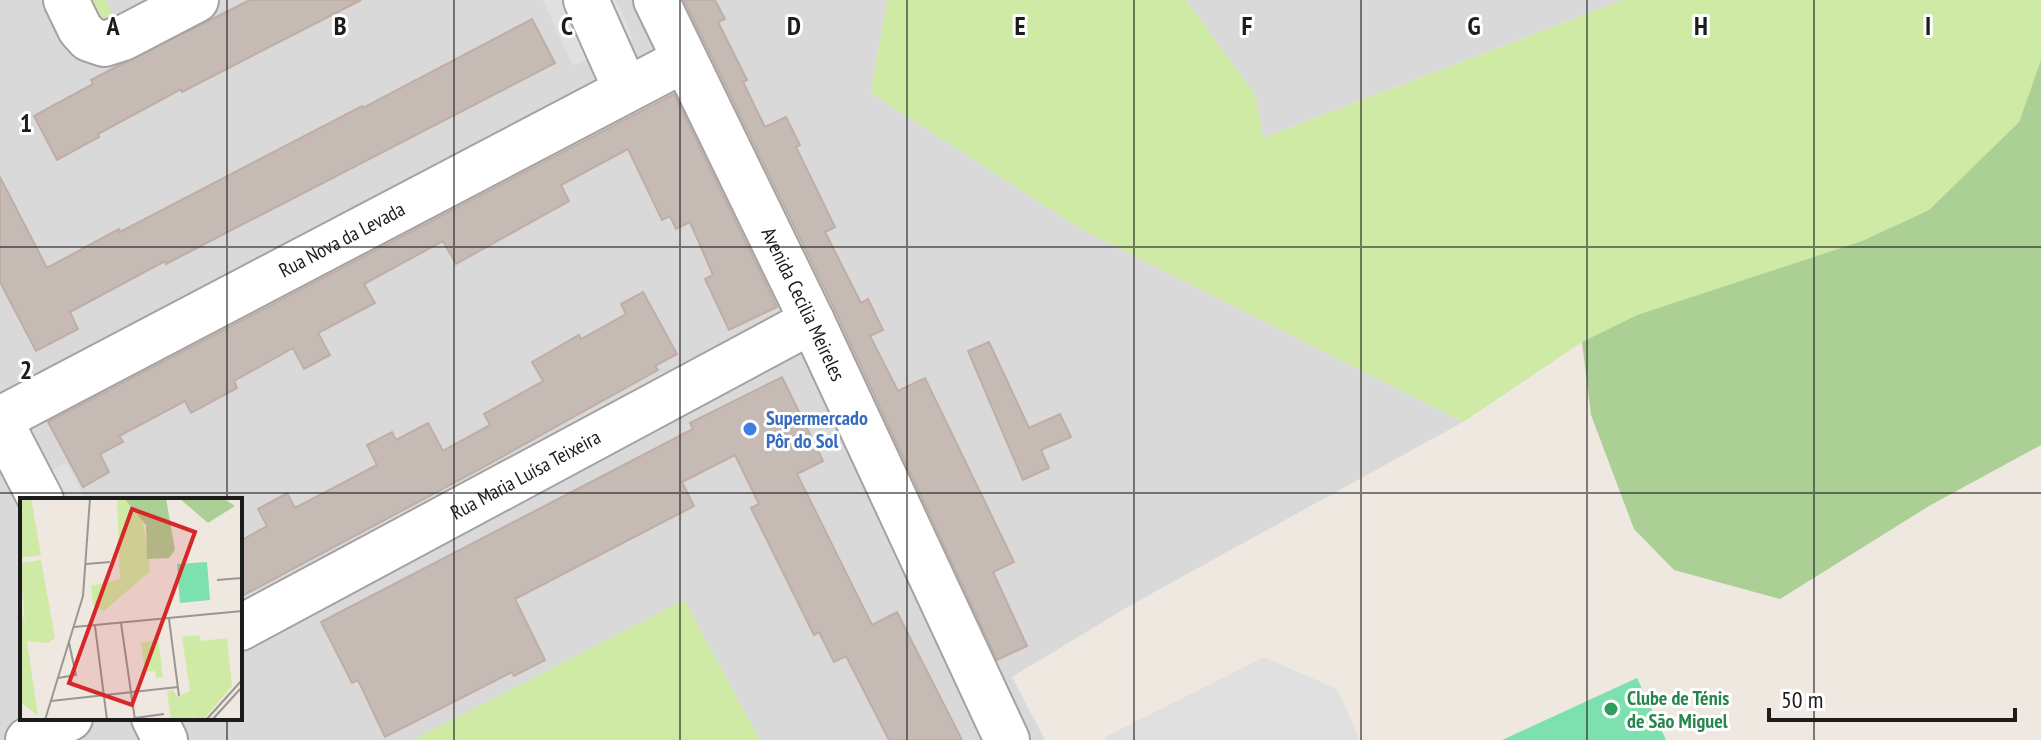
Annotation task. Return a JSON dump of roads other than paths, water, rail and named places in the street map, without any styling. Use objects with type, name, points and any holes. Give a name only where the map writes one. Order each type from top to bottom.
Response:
[{"type":"street","points":[[66,0],[80,29],[89,39],[104,44],[123,38],[196,0]]},
{"type":"street","points":[[586,0],[626,90]]},
{"type":"street","name":"Avenida Cecilia Meireles","points":[[656,0],[812,321],[1007,740]]},
{"type":"street","name":"Rua Nova da Levada","points":[[0,420],[684,60]]},
{"type":"street","name":"Rua Maria Luísa Teixeira","points":[[242,627],[812,321]]},
{"type":"street","points":[[0,420],[40,498]]},
{"type":"street","points":[[28,740],[66,720]]},
{"type":"street","points":[[155,720],[165,740]]},
{"type":"place","name":"Supermercado Pôr do Sol","points":[[750,429]]},
{"type":"place","name":"Clube de Ténis de São Miguel","points":[[1611,709]]}]
